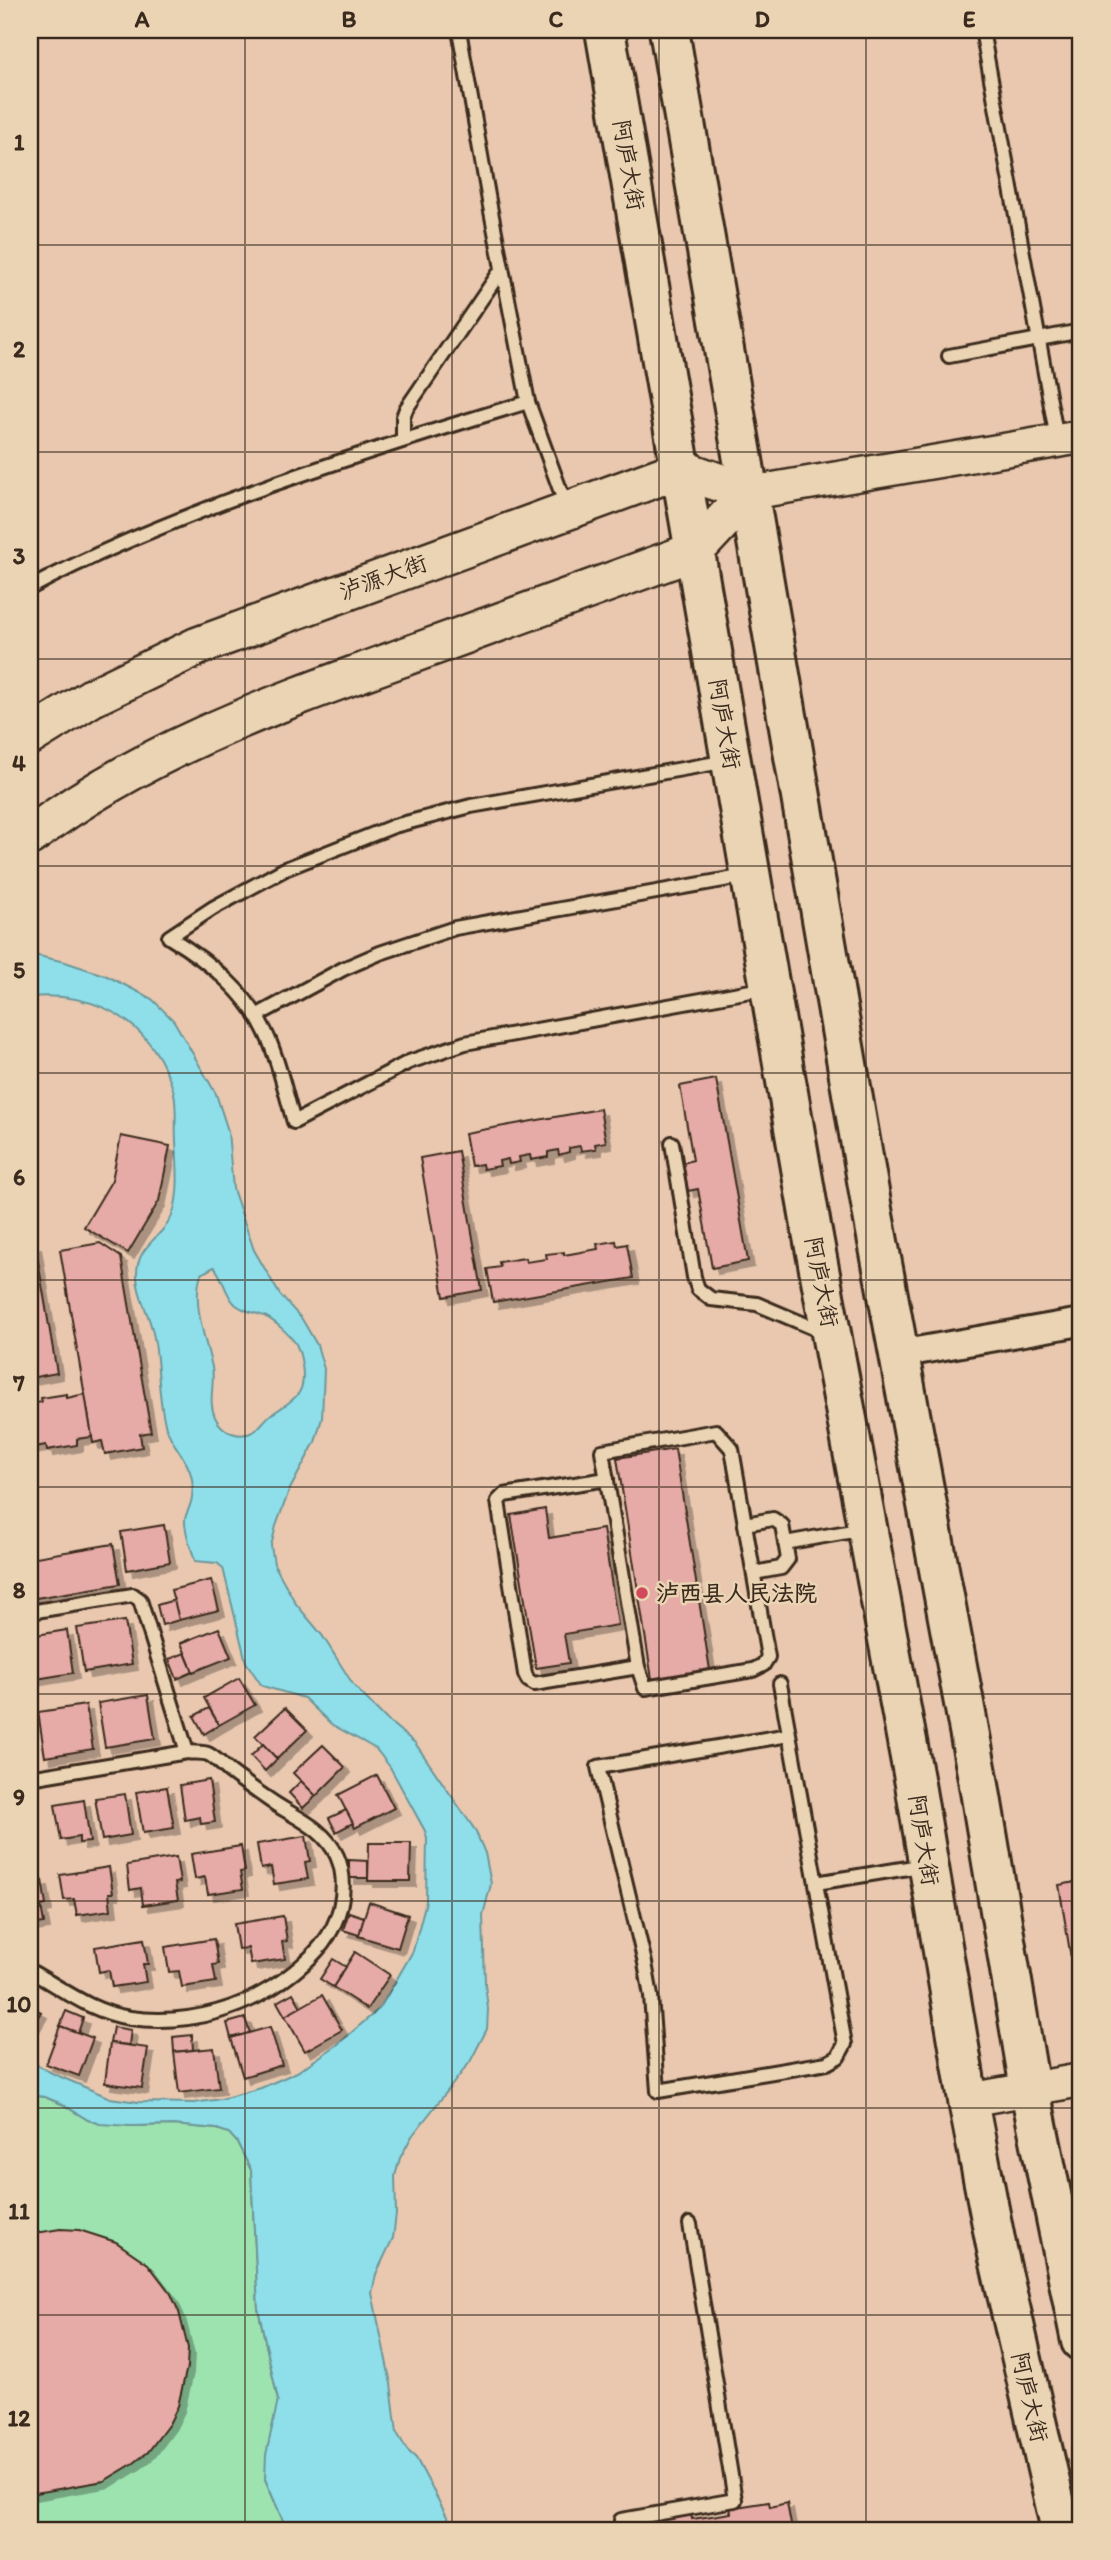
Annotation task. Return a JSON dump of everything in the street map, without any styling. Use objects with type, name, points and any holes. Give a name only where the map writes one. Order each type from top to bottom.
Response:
[{"type":"highway","name":"阿庐大街","points":[[605,30],[770,988],[915,1784],[968,2100],[997,2250],[1060,2530]]},
{"type":"highway","points":[[669,30],[899,1354],[977,1773],[1030,2089],[1081,2341]]},
{"type":"main road","points":[[30,836],[89,794],[133,769],[230,722],[695,551],[749,493],[681,469]]},
{"type":"main road","name":"泸源大街","points":[[30,736],[93,697],[198,646],[681,469]]},
{"type":"street","points":[[749,493],[1069,439]]},
{"type":"street","points":[[899,1354],[1081,1322]]},
{"type":"street","points":[[968,2100],[1081,2080]]},
{"type":"lane","points":[[459,30],[528,402],[567,510]]},
{"type":"lane","points":[[982,30],[1039,339],[1069,439]]},
{"type":"lane","points":[[403,440],[403,417],[406,409],[502,269]]},
{"type":"lane","points":[[949,356],[1081,331]]},
{"type":"lane","points":[[30,588],[95,554],[139,535],[280,481],[528,402]]},
{"type":"lane","points":[[731,760],[471,806],[394,826],[285,869],[213,908],[169,937],[220,974],[256,1016],[275,1055],[294,1122],[409,1062],[465,1043],[770,988]]},
{"type":"lane","points":[[256,1016],[343,969],[380,953],[455,928],[751,875]]},
{"type":"lane","points":[[672,1143],[698,1289],[711,1299],[742,1301],[772,1308],[832,1336]]},
{"type":"lane","points":[[716,1432],[732,1449],[768,1657],[763,1665],[753,1670],[645,1688],[638,1667],[607,1479],[602,1451],[716,1432]]},
{"type":"lane","points":[[607,1479],[504,1495],[498,1501],[525,1674],[534,1684],[638,1667]]},
{"type":"lane","points":[[745,1524],[773,1519],[782,1525],[788,1559],[781,1568],[754,1573]]},
{"type":"lane","points":[[785,1543],[867,1529]]},
{"type":"lane","points":[[30,1612],[133,1595],[140,1600],[187,1752]]},
{"type":"lane","points":[[780,1684],[845,2044],[838,2057],[827,2063],[658,2091],[652,2008],[645,1963],[598,1768],[789,1735]]},
{"type":"lane","points":[[30,1779],[187,1752],[208,1753],[276,1805],[315,1827],[336,1854],[341,1866],[343,1884],[338,1914],[324,1943],[314,1955],[281,1983],[233,2007],[188,2019],[165,2021],[112,2014],[68,1996],[30,1971]]},
{"type":"lane","points":[[816,1883],[927,1865]]},
{"type":"lane","points":[[622,2530],[621,2520],[735,2500],[690,2224]]},
{"type":"green space","points":[[30,2095],[45,2097],[62,2104],[88,2120],[131,2126],[174,2125],[217,2129],[229,2133],[237,2142],[251,2170],[258,2308],[278,2400],[265,2479],[287,2530],[30,2530]]},
{"type":"water","points":[[30,956],[65,962],[107,976],[152,999],[174,1021],[216,1094],[228,1131],[233,1189],[254,1250],[280,1295],[302,1319],[317,1345],[324,1369],[322,1418],[315,1442],[289,1491],[276,1526],[271,1546],[274,1564],[296,1604],[322,1635],[354,1686],[386,1719],[415,1743],[475,1830],[485,1853],[491,1884],[483,1915],[487,2029],[470,2062],[412,2136],[400,2158],[395,2176],[396,2214],[393,2238],[376,2274],[372,2293],[391,2384],[397,2433],[407,2450],[416,2458],[454,2530],[287,2530],[265,2479],[266,2455],[278,2400],[258,2308],[251,2170],[237,2142],[229,2133],[217,2129],[174,2125],[100,2124],[62,2104],[45,2097],[30,2095],[30,2061],[110,2098],[138,2102],[194,2103],[221,2099],[261,2088],[297,2072],[337,2045],[380,2008],[413,1951],[426,1901],[427,1838],[390,1767],[376,1749],[331,1724],[304,1698],[262,1686],[246,1662],[223,1568],[217,1563],[195,1561],[185,1525],[192,1499],[192,1479],[188,1466],[166,1427],[155,1344],[137,1277],[141,1256],[165,1227],[176,1201],[178,1176],[173,1089],[149,1042],[121,1017],[105,1008],[69,998],[30,997]],"holes":[[[214,1267],[235,1304],[268,1318],[282,1328],[296,1344],[302,1362],[301,1390],[248,1434],[232,1433],[223,1428],[213,1412],[213,1370],[200,1318],[198,1296],[201,1274]]]},
{"type":"building","points":[[716,1079],[748,1261],[712,1268],[698,1189],[688,1191],[683,1163],[693,1160],[680,1086]]},
{"type":"building","points":[[600,1109],[606,1142],[595,1144],[596,1149],[581,1151],[580,1146],[569,1148],[569,1152],[559,1155],[558,1150],[548,1152],[548,1157],[531,1160],[530,1155],[519,1157],[520,1162],[509,1164],[508,1159],[499,1161],[500,1166],[483,1169],[482,1164],[471,1166],[465,1133]]},
{"type":"building","points":[[121,1136],[170,1146],[159,1201],[128,1253],[84,1227],[112,1180]]},
{"type":"building","points":[[458,1151],[482,1290],[444,1297],[420,1158]]},
{"type":"building","points":[[616,1241],[617,1246],[627,1244],[633,1278],[493,1302],[487,1269],[500,1267],[499,1262],[525,1258],[526,1262],[547,1259],[546,1254],[564,1252],[564,1255],[598,1249],[597,1244]]},
{"type":"building","points":[[35,1243],[57,1373],[30,1378],[30,1244]]},
{"type":"building","points":[[100,1243],[121,1257],[151,1432],[140,1434],[142,1447],[105,1454],[102,1441],[93,1443],[60,1250]]},
{"type":"building","points":[[67,1394],[67,1398],[85,1394],[92,1437],[77,1439],[77,1445],[47,1450],[46,1445],[30,1448],[30,1404],[42,1402],[41,1398]]},
{"type":"building","points":[[675,1449],[710,1670],[652,1679],[617,1458]]},
{"type":"building","points":[[545,1509],[549,1538],[603,1529],[618,1625],[564,1634],[569,1663],[536,1668],[511,1515]]},
{"type":"building","points":[[164,1525],[170,1562],[127,1570],[121,1532]]},
{"type":"building","points":[[113,1544],[120,1584],[30,1599],[30,1558]]},
{"type":"building","points":[[211,1580],[219,1610],[179,1620],[171,1590]]},
{"type":"building","points":[[174,1600],[179,1620],[162,1625],[157,1605]]},
{"type":"building","points":[[125,1621],[132,1664],[84,1672],[77,1628]]},
{"type":"building","points":[[219,1628],[231,1657],[193,1672],[181,1643]]},
{"type":"building","points":[[67,1630],[73,1673],[30,1680],[30,1636]]},
{"type":"building","points":[[185,1653],[193,1672],[177,1679],[169,1659]]},
{"type":"building","points":[[239,1678],[255,1705],[219,1725],[204,1698]]},
{"type":"building","points":[[148,1695],[155,1739],[105,1747],[98,1703]]},
{"type":"building","points":[[86,1705],[93,1749],[45,1757],[38,1712]]},
{"type":"building","points":[[209,1708],[219,1725],[204,1734],[194,1716]]},
{"type":"building","points":[[285,1708],[307,1730],[277,1759],[255,1736]]},
{"type":"building","points":[[263,1744],[277,1759],[265,1771],[251,1756]]},
{"type":"building","points":[[323,1745],[345,1767],[316,1796],[293,1773]]},
{"type":"building","points":[[377,1775],[394,1808],[355,1828],[338,1795]]},
{"type":"building","points":[[209,1780],[215,1822],[201,1824],[200,1817],[185,1820],[180,1785]]},
{"type":"building","points":[[301,1781],[316,1796],[303,1808],[289,1793]]},
{"type":"building","points":[[167,1787],[174,1828],[143,1833],[136,1792]]},
{"type":"building","points":[[125,1794],[131,1835],[102,1840],[95,1798]]},
{"type":"building","points":[[84,1800],[90,1842],[79,1843],[79,1837],[61,1840],[55,1805]]},
{"type":"building","points":[[346,1810],[353,1823],[336,1832],[329,1818]]},
{"type":"building","points":[[306,1836],[310,1861],[305,1862],[308,1879],[274,1884],[271,1867],[261,1869],[257,1844]]},
{"type":"building","points":[[369,1843],[411,1843],[410,1881],[368,1881]]},
{"type":"building","points":[[241,1846],[245,1871],[240,1872],[243,1889],[208,1894],[205,1877],[195,1879],[191,1854]]},
{"type":"building","points":[[176,1857],[180,1882],[175,1883],[178,1900],[143,1905],[141,1888],[130,1890],[127,1865]]},
{"type":"building","points":[[349,1860],[368,1861],[368,1878],[349,1878]]},
{"type":"building","points":[[109,1867],[113,1893],[109,1893],[111,1910],[77,1915],[74,1899],[64,1900],[60,1875]]},
{"type":"building","points":[[42,1880],[46,1905],[41,1906],[44,1923],[30,1925],[30,1882]]},
{"type":"building","points":[[1081,1881],[1081,1930],[1073,1882]]},
{"type":"building","points":[[1081,1881],[1081,2019],[1059,1885]]},
{"type":"building","points":[[369,1902],[408,1915],[398,1948],[358,1936]]},
{"type":"building","points":[[349,1912],[364,1917],[359,1935],[343,1930]]},
{"type":"building","points":[[283,1916],[287,1941],[282,1942],[285,1959],[251,1964],[248,1948],[238,1949],[234,1924]]},
{"type":"building","points":[[144,1939],[148,1964],[143,1964],[146,1982],[112,1987],[109,1970],[99,1972],[95,1947]]},
{"type":"building","points":[[214,1939],[218,1964],[213,1965],[216,1982],[182,1987],[179,1971],[169,1972],[165,1947]]},
{"type":"building","points":[[355,1952],[390,1975],[367,2009],[333,1987]]},
{"type":"building","points":[[333,1959],[346,1967],[333,1987],[320,1979]]},
{"type":"building","points":[[293,1993],[301,2007],[285,2016],[277,2002]]},
{"type":"building","points":[[322,1995],[342,2030],[305,2051],[285,2016]]},
{"type":"building","points":[[30,2006],[41,2012],[30,2031]]},
{"type":"building","points":[[66,2011],[83,2018],[78,2033],[60,2026]]},
{"type":"building","points":[[245,2018],[250,2033],[231,2038],[227,2023]]},
{"type":"building","points":[[60,2026],[93,2038],[79,2076],[46,2064]]},
{"type":"building","points":[[113,2027],[131,2030],[129,2045],[110,2043]]},
{"type":"building","points":[[270,2027],[282,2065],[243,2077],[231,2038]]},
{"type":"building","points":[[192,2035],[193,2050],[174,2052],[173,2037]]},
{"type":"building","points":[[110,2043],[148,2048],[142,2088],[105,2083]]},
{"type":"building","points":[[214,2048],[219,2088],[179,2093],[174,2052]]},
{"type":"building","points":[[60,2229],[79,2230],[116,2242],[148,2264],[171,2294],[179,2312],[188,2348],[187,2367],[178,2406],[169,2424],[148,2452],[104,2481],[30,2494],[30,2234]]},
{"type":"building","points":[[769,2502],[770,2507],[787,2503],[792,2530],[636,2530],[654,2526],[653,2520],[691,2514],[692,2519],[731,2513],[730,2508]]},
{"type":"place","name":"泸西县人民法院","points":[[642,1593]]}]
